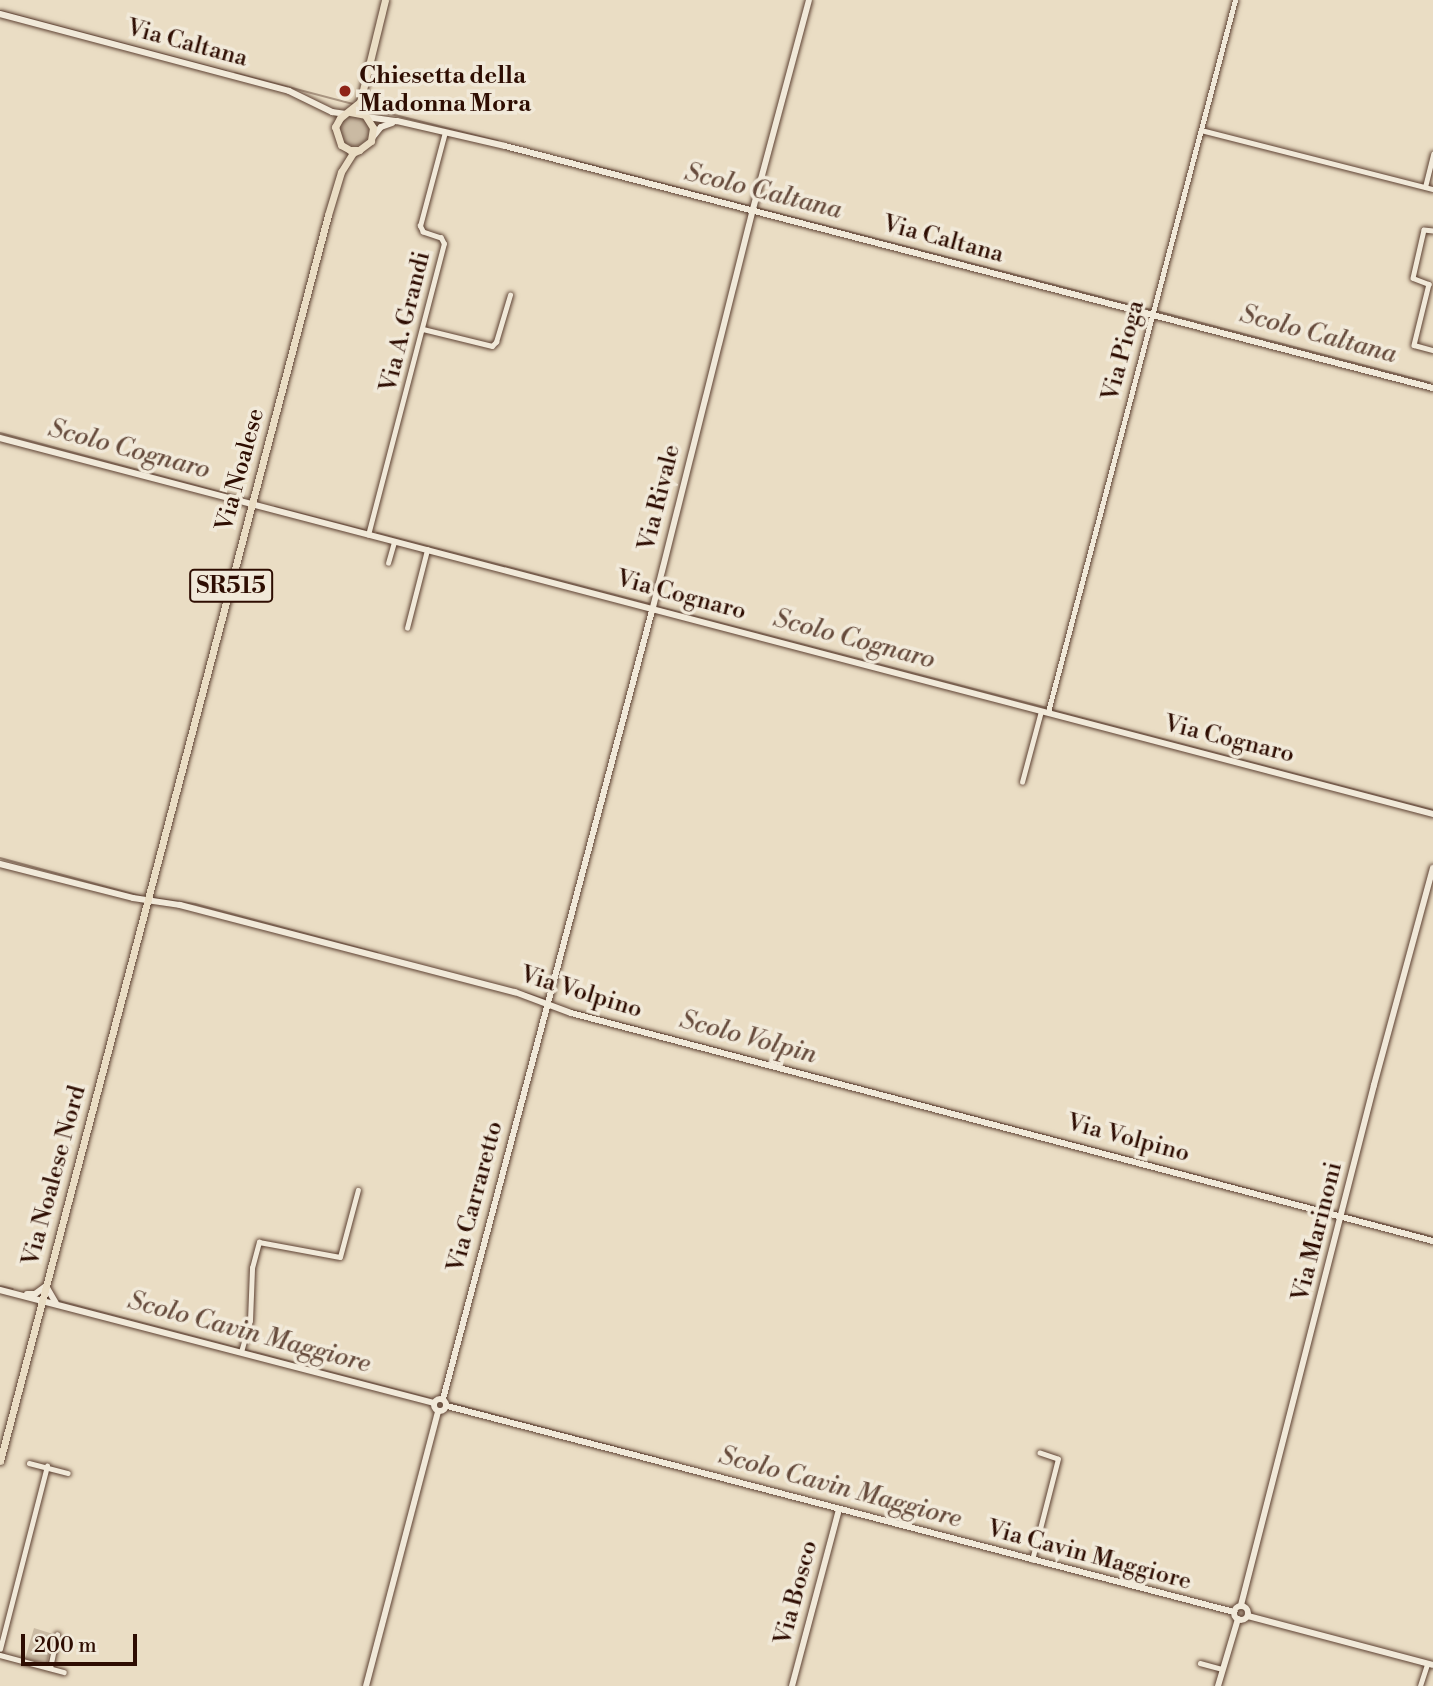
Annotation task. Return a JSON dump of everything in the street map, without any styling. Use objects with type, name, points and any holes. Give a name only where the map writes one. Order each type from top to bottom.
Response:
[{"type":"main road","points":[[335,127],[359,102],[384,0]]},
{"type":"main road","points":[[363,87],[367,117],[373,128],[372,138]]},
{"type":"main road","points":[[348,113],[367,117]]},
{"type":"main road","name":"Via Noalese","points":[[148,901],[341,172],[342,158],[335,127]]},
{"type":"main road","name":"Via Noalese","points":[[341,172],[353,153],[372,138]]},
{"type":"main road","points":[[338,142],[347,149],[359,150]]},
{"type":"main road","name":"Via Noalese Nord","points":[[0,1461],[148,901]]},
{"type":"street","name":"Via Rivale","points":[[547,1002],[652,609],[753,208],[809,0]]},
{"type":"street","name":"Via Pioga","points":[[1022,782],[1045,711],[1235,0]]},
{"type":"street","name":"Via Caltana","points":[[0,14],[289,91],[321,107],[332,116],[335,127]]},
{"type":"street","name":"Via Caltana","points":[[321,107],[348,113]]},
{"type":"street","name":"Via Caltana","points":[[367,117],[445,131],[753,208],[1433,388]]},
{"type":"street","points":[[372,138],[381,127],[401,122]]},
{"type":"street","points":[[1201,130],[1433,187]]},
{"type":"street","name":"Via A. Grandi","points":[[368,535],[444,241],[423,232],[420,226],[445,131]]},
{"type":"street","points":[[1426,185],[1433,154]]},
{"type":"street","points":[[1433,231],[1424,230],[1413,278],[1429,284],[1414,345],[1433,350]]},
{"type":"street","points":[[423,328],[492,346],[496,342],[510,295]]},
{"type":"street","name":"Via Cognaro","points":[[0,438],[1433,814]]},
{"type":"street","points":[[388,564],[394,542]]},
{"type":"street","points":[[407,628],[427,551]]},
{"type":"street","name":"Via Volpino","points":[[0,863],[148,901],[208,912],[515,992],[1433,1241]]},
{"type":"street","name":"Via Marinoni","points":[[1241,1605],[1374,1085],[1433,868]]},
{"type":"street","name":"Via Carraretto","points":[[445,1403],[547,1002]]},
{"type":"street","points":[[242,1349],[250,1321],[253,1268],[259,1242],[340,1257],[358,1189]]},
{"type":"street","points":[[22,1294],[35,1294],[46,1286],[52,1300]]},
{"type":"street","points":[[0,1290],[242,1349],[434,1403],[445,1403]]},
{"type":"street","points":[[35,1294],[43,1300],[52,1300],[60,1305]]},
{"type":"street","points":[[434,1403],[438,1411]]},
{"type":"street","points":[[366,1686],[438,1411],[445,1403]]},
{"type":"street","name":"Via Cavin Maggiore","points":[[445,1403],[1032,1558],[1236,1616]]},
{"type":"street","points":[[1032,1558],[1058,1459],[1040,1453]]},
{"type":"street","points":[[29,1463],[68,1473]]},
{"type":"street","points":[[0,1649],[47,1466]]},
{"type":"street","name":"Via Bosco","points":[[792,1686],[839,1509]]},
{"type":"street","points":[[1218,1686],[1241,1605],[1248,1609],[1248,1616]]},
{"type":"street","points":[[1236,1616],[1248,1616],[1430,1664],[1421,1686]]},
{"type":"street","points":[[50,1668],[57,1634]]},
{"type":"street","points":[[0,1655],[64,1672]]},
{"type":"street","points":[[1200,1663],[1222,1669]]},
{"type":"shaded area","points":[[354,116],[364,121],[369,131],[364,141],[354,146],[344,141],[339,131],[344,121]]},
{"type":"shaded area","points":[[34,1628],[53,1634],[47,1663],[25,1659]]},
{"type":"waterway","name":"Scolo Caltana","points":[[0,11],[226,71]]},
{"type":"waterway","name":"Scolo Caltana","points":[[235,73],[353,104]]},
{"type":"waterway","name":"Scolo Caltana","points":[[367,108],[498,141]]},
{"type":"waterway","name":"Scolo Caltana","points":[[568,159],[1151,310]]},
{"type":"waterway","name":"Scolo Caltana","points":[[1156,311],[1430,383]]},
{"type":"waterway","name":"Scolo Cognaro","points":[[0,433],[242,498]]},
{"type":"waterway","name":"Scolo Cognaro","points":[[275,507],[364,530]]},
{"type":"waterway","name":"Scolo Cognaro","points":[[377,533],[649,604]]},
{"type":"waterway","name":"Scolo Cognaro","points":[[655,606],[1046,708]]},
{"type":"waterway","name":"Scolo Cognaro","points":[[1052,710],[1433,810]]},
{"type":"waterway","name":"Scolo Volpin","points":[[0,858],[144,897]]},
{"type":"waterway","name":"Scolo Volpin","points":[[152,898],[195,904],[378,953]]},
{"type":"waterway","name":"Scolo Volpin","points":[[525,993],[546,1000]]},
{"type":"waterway","name":"Scolo Volpin","points":[[571,1010],[1336,1212]]},
{"type":"waterway","name":"Scolo Volpin","points":[[1349,1215],[1433,1237]]},
{"type":"waterway","name":"Scolo Cavin Maggiore","points":[[0,1286],[13,1289]]},
{"type":"waterway","name":"Scolo Cavin Maggiore","points":[[59,1301],[430,1398]]},
{"type":"waterway","name":"Scolo Cavin Maggiore","points":[[451,1403],[673,1462]]},
{"type":"place","name":"Chiesetta della Madonna Mora","points":[[345,91]]}]
